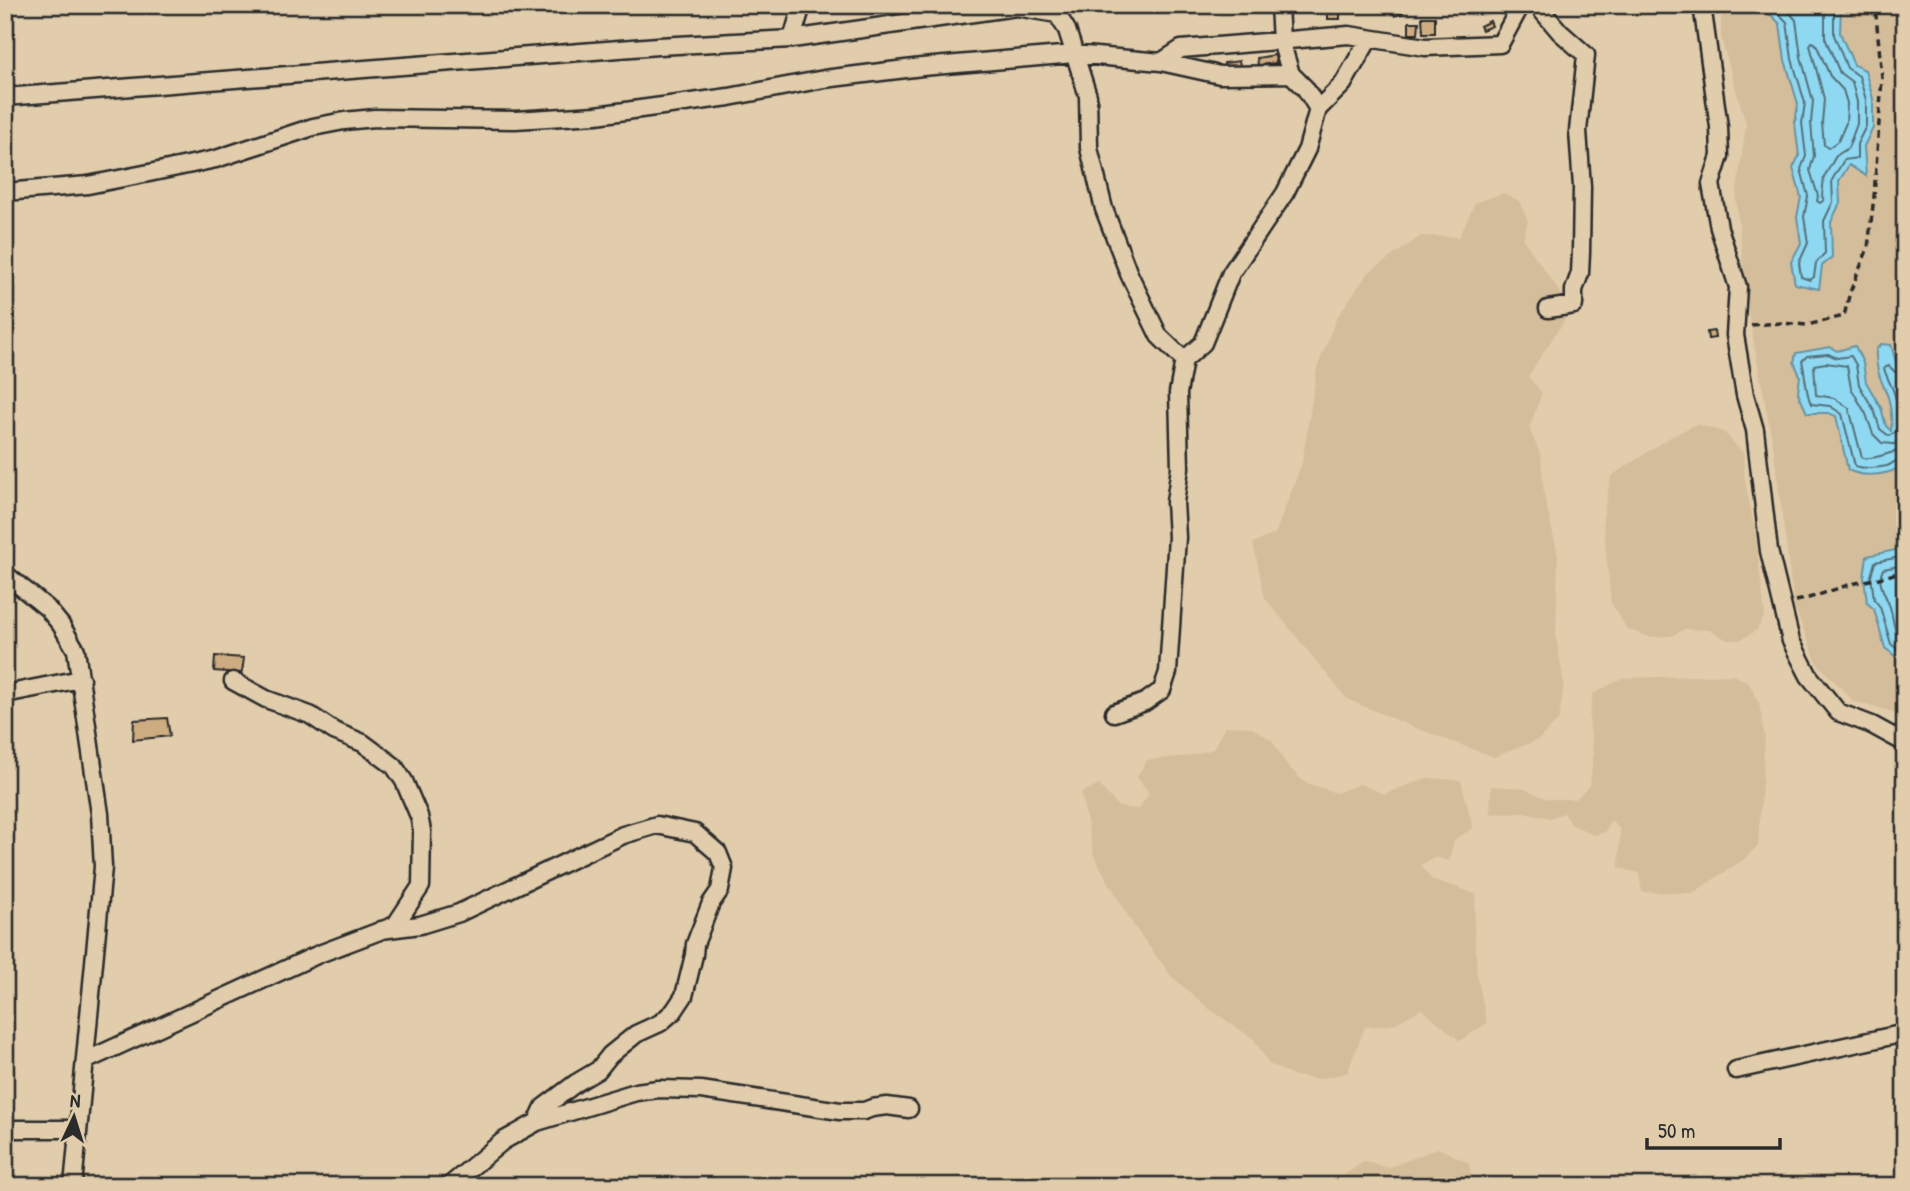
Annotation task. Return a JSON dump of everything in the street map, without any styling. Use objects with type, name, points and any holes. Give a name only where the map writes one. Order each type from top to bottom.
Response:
[{"type":"street","points":[[792,39],[802,5]]},
{"type":"street","points":[[1279,5],[1281,41],[1290,74],[1305,88],[1318,109]]},
{"type":"street","points":[[1161,62],[1181,50],[1349,35],[1425,47],[1500,44],[1521,5]]},
{"type":"street","points":[[1537,5],[1560,32],[1586,55],[1578,131],[1581,187],[1580,272],[1574,290],[1574,305],[1549,309]]},
{"type":"street","points":[[1702,5],[1719,127],[1720,156],[1711,184],[1719,228],[1738,286],[1735,335],[1745,396],[1755,430],[1769,551],[1780,603],[1791,641],[1809,676],[1838,712],[1872,725],[1905,743]]},
{"type":"street","points":[[5,97],[658,46],[792,39],[1016,7],[1062,10],[1088,96],[1089,148],[1104,209],[1129,274],[1159,337],[1184,360]]},
{"type":"street","points":[[1114,713],[1144,702],[1162,690],[1168,672],[1177,537],[1175,502],[1180,468],[1178,393],[1184,360],[1203,343],[1231,273],[1285,193],[1307,149],[1318,109],[1343,84],[1368,38]]},
{"type":"street","points":[[5,192],[88,185],[216,159],[313,127],[344,121],[375,118],[514,120],[596,115],[922,66],[1074,54],[1161,62],[1220,75],[1290,74]]},
{"type":"street","points":[[5,574],[47,608],[76,650],[100,814],[103,867],[73,1186]]},
{"type":"street","points":[[5,694],[81,679]]},
{"type":"street","points":[[85,1060],[320,954],[396,924],[421,886],[422,824],[404,781],[388,759],[299,710],[266,699],[233,681]]},
{"type":"street","points":[[381,930],[420,925],[459,913],[623,835],[657,825],[695,833],[718,853],[724,868],[720,890],[711,903],[695,944],[684,996],[674,1012],[660,1023],[636,1034],[610,1055],[598,1070],[544,1107],[537,1122]]},
{"type":"street","points":[[1736,1070],[1905,1033]]},
{"type":"street","points":[[449,1186],[503,1141],[537,1122],[616,1097],[659,1089],[726,1093],[840,1111],[864,1111],[887,1106],[909,1109]]},
{"type":"street","points":[[5,1129],[78,1129]]},
{"type":"path","points":[[1735,335],[1745,325],[1807,325],[1844,316],[1850,292],[1868,248],[1874,197],[1882,78],[1875,5]]},
{"type":"path","points":[[1780,603],[1822,596],[1834,590],[1885,578],[1905,570]]},
{"type":"shaded area","points":[[1721,5],[1905,5],[1905,717],[1854,702],[1817,663],[1794,606],[1773,445],[1749,317],[1736,199],[1746,124],[1721,38]]},
{"type":"shaded area","points":[[1504,193],[1519,201],[1528,221],[1523,239],[1572,309],[1528,376],[1542,393],[1529,428],[1541,456],[1544,495],[1558,555],[1556,638],[1564,683],[1559,720],[1538,740],[1494,757],[1347,699],[1265,598],[1253,543],[1275,534],[1302,463],[1317,368],[1337,317],[1368,273],[1421,236],[1459,237],[1475,203]]},
{"type":"shaded area","points":[[1696,424],[1724,432],[1743,453],[1765,615],[1757,630],[1740,640],[1727,640],[1710,630],[1685,629],[1671,636],[1650,637],[1627,629],[1611,603],[1603,518],[1611,476],[1667,439]]},
{"type":"shaded area","points":[[1734,675],[1749,683],[1759,703],[1765,738],[1758,846],[1743,860],[1693,893],[1642,892],[1639,873],[1619,868],[1620,830],[1611,820],[1605,832],[1594,835],[1571,824],[1564,813],[1550,818],[1524,812],[1490,814],[1491,786],[1522,788],[1548,799],[1575,799],[1590,786],[1593,756],[1589,718],[1593,694],[1622,678]]},
{"type":"shaded area","points":[[1225,726],[1250,727],[1272,740],[1286,764],[1304,782],[1336,793],[1360,784],[1384,794],[1427,778],[1461,780],[1473,828],[1454,840],[1449,861],[1436,857],[1421,865],[1431,879],[1476,894],[1474,926],[1477,975],[1487,1023],[1460,1041],[1422,1009],[1392,1025],[1365,1027],[1347,1073],[1318,1079],[1295,1076],[1269,1064],[1254,1039],[1212,1011],[1172,977],[1133,925],[1094,856],[1081,793],[1099,785],[1119,807],[1139,809],[1149,793],[1137,777],[1147,760],[1189,756],[1213,749]]},
{"type":"shaded area","points":[[1438,1148],[1469,1163],[1473,1186],[1329,1186],[1364,1161],[1388,1168]]},
{"type":"water","points":[[1750,5],[1841,5],[1840,33],[1854,65],[1865,70],[1873,99],[1873,128],[1864,146],[1866,176],[1849,165],[1839,181],[1840,203],[1831,222],[1832,257],[1822,266],[1819,289],[1795,284],[1791,262],[1801,243],[1797,217],[1801,197],[1793,168],[1799,156],[1795,123],[1798,104],[1785,60],[1780,24],[1771,15],[1751,9]]},
{"type":"water","points":[[1881,344],[1891,345],[1897,365],[1905,367],[1905,465],[1873,475],[1848,470],[1836,416],[1828,413],[1807,413],[1798,393],[1800,376],[1794,362],[1796,353],[1830,347],[1837,351],[1855,346],[1863,363],[1866,382],[1881,408],[1886,426],[1891,431],[1889,401],[1876,362],[1876,350]]},
{"type":"water","points":[[1905,550],[1905,664],[1885,648],[1874,609],[1867,603],[1864,577],[1867,556]]},
{"type":"building","points":[[1400,5],[1403,13],[1395,16],[1391,6]]},
{"type":"building","points":[[1340,10],[1340,19],[1328,19],[1328,11]]},
{"type":"building","points":[[1422,17],[1435,17],[1435,33],[1423,33]]},
{"type":"building","points":[[1490,21],[1492,26],[1482,30],[1480,26]]},
{"type":"building","points":[[1409,22],[1419,22],[1418,34],[1409,34]]},
{"type":"building","points":[[1275,55],[1276,63],[1258,65],[1257,58]]},
{"type":"building","points":[[1239,61],[1241,69],[1226,72],[1224,63]]},
{"type":"building","points":[[1714,331],[1715,338],[1708,339],[1707,332]]},
{"type":"building","points":[[215,656],[244,658],[242,673],[214,671]]},
{"type":"building","points":[[167,718],[170,736],[133,740],[134,720]]}]
